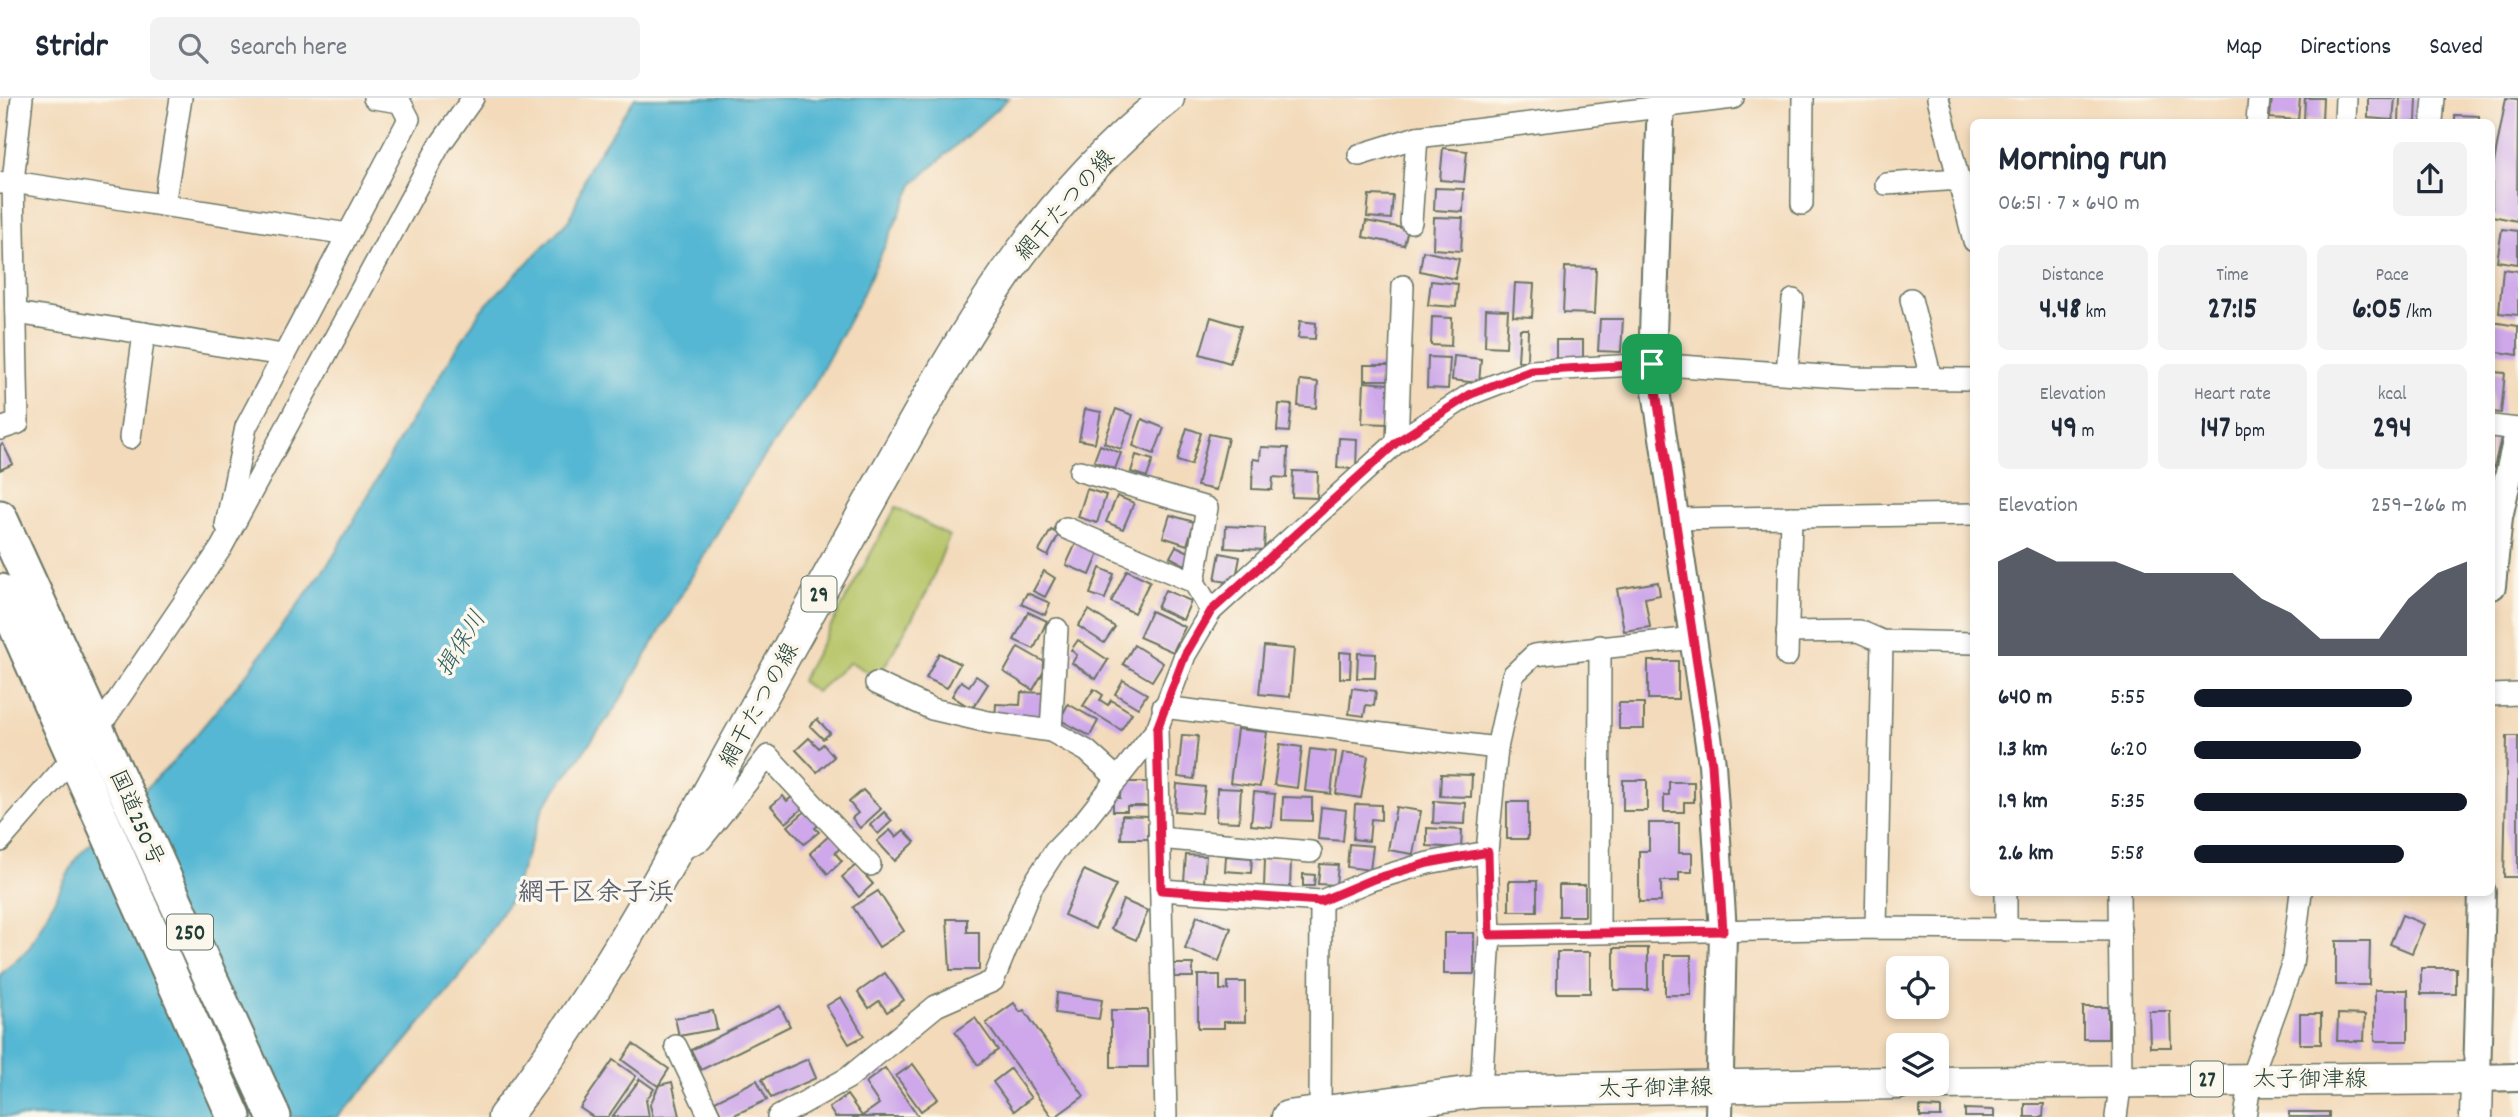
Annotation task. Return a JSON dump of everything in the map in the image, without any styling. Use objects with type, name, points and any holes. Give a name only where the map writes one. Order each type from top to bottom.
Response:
[{"type":"highway","name":"国道250号","points":[[0,517],[274,1117]]},
{"type":"highway","name":"国道250号","points":[[2,602],[78,763],[234,1117]]},
{"type":"main road","name":"網干たつの線","points":[[504,1117],[535,1077],[614,959],[924,405],[988,298],[1030,236],[1080,180],[1139,121],[1168,98]]},
{"type":"main road","name":"太子御津線","points":[[1949,1083],[2477,1078]]},
{"type":"main road","points":[[2476,1117],[2477,1078]]},
{"type":"main road","name":"太子御津線","points":[[1288,1117],[1481,1091],[1886,1083]]},
{"type":"street","points":[[0,429],[18,423],[16,313],[6,183],[22,98]]},
{"type":"street","points":[[164,205],[181,98]]},
{"type":"street","points":[[221,548],[246,427],[409,119],[400,102],[374,98]]},
{"type":"street","points":[[0,841],[102,738],[221,548],[439,146],[472,98]]},
{"type":"street","points":[[1359,155],[1418,137],[1661,102],[1733,98]]},
{"type":"street","points":[[1802,204],[1803,98]]},
{"type":"street","points":[[1938,98],[1965,187],[1970,217]]},
{"type":"street","points":[[2257,119],[2259,98]]},
{"type":"street","points":[[2345,119],[2346,98]]},
{"type":"street","points":[[2432,119],[2434,98]]},
{"type":"street","points":[[1661,102],[1652,364],[1712,764],[1723,931],[1719,1117]]},
{"type":"street","points":[[1412,222],[1418,137]]},
{"type":"street","points":[[6,183],[348,234]]},
{"type":"street","points":[[1886,184],[1965,187]]},
{"type":"street","points":[[1397,442],[1403,286]]},
{"type":"street","points":[[1911,299],[1931,378]]},
{"type":"street","points":[[1787,373],[1793,300]]},
{"type":"street","points":[[16,313],[284,355]]},
{"type":"street","points":[[130,438],[144,332]]},
{"type":"street","points":[[1166,1117],[1157,729],[1163,707],[1185,655],[1211,611],[1397,442],[1471,394],[1531,371],[1652,364],[1853,378],[1970,379]]},
{"type":"street","points":[[2495,427],[2518,431],[2499,517],[2495,556]]},
{"type":"street","points":[[1080,471],[1207,508],[1194,582]]},
{"type":"street","points":[[1674,520],[1970,514]]},
{"type":"street","points":[[1787,656],[1791,517]]},
{"type":"street","points":[[1066,528],[1194,582],[1211,611]]},
{"type":"street","points":[[1051,731],[1057,629]]},
{"type":"street","points":[[1787,632],[1859,631],[1882,641],[1970,643]]},
{"type":"street","points":[[1481,1091],[1490,935],[1488,852],[1497,748],[1513,675],[1534,655],[1693,638]]},
{"type":"street","points":[[1876,928],[1882,641]]},
{"type":"street","points":[[1599,931],[1600,646]]},
{"type":"street","points":[[876,683],[932,709],[988,722],[1051,731],[1087,751],[1118,779]]},
{"type":"street","points":[[2495,695],[2518,694]]},
{"type":"street","points":[[1163,707],[1497,748]]},
{"type":"street","points":[[778,1117],[848,1078],[936,1006],[993,981],[1031,888],[1055,851],[1118,779],[1157,729]]},
{"type":"street","points":[[674,853],[701,840],[768,756],[870,865]]},
{"type":"street","points":[[1159,838],[1311,852]]},
{"type":"street","points":[[1161,890],[1321,901],[1371,880],[1428,863],[1488,852]]},
{"type":"street","points":[[2006,896],[2006,930]]},
{"type":"street","points":[[2116,1117],[2121,1080],[2119,896]]},
{"type":"street","points":[[2245,1117],[2251,1078],[2292,965],[2301,896]]},
{"type":"street","points":[[2482,896],[2477,1078],[2518,1077]]},
{"type":"street","points":[[1320,1113],[1321,901]]},
{"type":"street","points":[[1490,935],[1876,928],[2120,930]]},
{"type":"street","points":[[676,1046],[710,1117]]},
{"type":"street","points":[[520,1117],[535,1077]]},
{"type":"green space","points":[[896,507],[949,536],[928,590],[878,678],[850,662],[816,692],[801,681]]},
{"type":"water","name":"揖保川","points":[[635,98],[1009,98],[914,183],[860,299],[813,387],[748,480],[616,707],[544,806],[511,898],[465,970],[383,1069],[338,1117],[0,1117],[0,975],[29,948],[77,857],[177,758],[250,670],[333,557],[404,432],[481,310],[570,219],[589,167]]},
{"type":"building","points":[[2272,98],[2300,98],[2298,119],[2270,118]]},
{"type":"building","points":[[2305,98],[2323,98],[2322,119],[2304,119]]},
{"type":"building","points":[[2368,98],[2395,98],[2393,119],[2368,118]]},
{"type":"building","points":[[2400,98],[2417,98],[2416,119],[2399,119]]},
{"type":"building","points":[[2506,98],[2518,99],[2517,221],[2495,217],[2495,157]]},
{"type":"building","points":[[2455,115],[2479,116],[2479,119],[2455,119]]},
{"type":"building","points":[[1443,148],[1467,151],[1464,182],[1440,180]]},
{"type":"building","points":[[1435,188],[1464,189],[1463,212],[1434,210]]},
{"type":"building","points":[[1369,195],[1393,196],[1391,219],[1367,217]]},
{"type":"building","points":[[1434,217],[1463,218],[1461,251],[1433,249]]},
{"type":"building","points":[[1366,221],[1408,229],[1404,245],[1363,237]]},
{"type":"building","points":[[2502,229],[2518,231],[2518,264],[2497,261]]},
{"type":"building","points":[[1423,251],[1459,259],[1455,279],[1420,271]]},
{"type":"building","points":[[1565,267],[1596,268],[1594,314],[1563,313]]},
{"type":"building","points":[[2503,269],[2518,271],[2518,315],[2499,313]]},
{"type":"building","points":[[1431,281],[1458,284],[1456,307],[1428,305]]},
{"type":"building","points":[[1515,283],[1534,284],[1532,317],[1513,316]]},
{"type":"building","points":[[1486,309],[1508,310],[1506,347],[1485,346]]},
{"type":"building","points":[[1211,317],[1241,326],[1230,363],[1200,354]]},
{"type":"building","points":[[1432,317],[1452,318],[1451,346],[1431,345]]},
{"type":"building","points":[[1600,319],[1623,319],[1621,352],[1598,351]]},
{"type":"building","points":[[1300,321],[1316,323],[1315,339],[1298,338]]},
{"type":"building","points":[[2495,322],[2518,326],[2518,355],[2495,351]]},
{"type":"building","points":[[1520,329],[1528,329],[1527,361],[1518,361]]},
{"type":"building","points":[[1556,340],[1583,340],[1583,360],[1556,360]]},
{"type":"building","points":[[1454,356],[1481,359],[1479,383],[1452,380]]},
{"type":"building","points":[[1428,357],[1450,358],[1448,389],[1427,388]]},
{"type":"building","points":[[1364,365],[1390,365],[1390,380],[1364,380]]},
{"type":"building","points":[[2495,372],[2505,373],[2501,413],[2495,412]]},
{"type":"building","points":[[1300,380],[1318,382],[1316,408],[1298,406]]},
{"type":"building","points":[[1364,382],[1389,384],[1387,424],[1362,423]]},
{"type":"building","points":[[1279,404],[1292,405],[1289,432],[1277,431]]},
{"type":"building","points":[[1085,409],[1101,412],[1095,443],[1079,440]]},
{"type":"building","points":[[1116,409],[1133,415],[1121,449],[1104,443]]},
{"type":"building","points":[[1142,419],[1164,428],[1154,454],[1133,446]]},
{"type":"building","points":[[1187,428],[1201,433],[1191,465],[1177,461]]},
{"type":"building","points":[[1209,434],[1228,438],[1216,490],[1197,486]]},
{"type":"building","points":[[2495,436],[2501,438],[2495,463]]},
{"type":"building","points":[[1339,438],[1357,439],[1356,469],[1337,468]]},
{"type":"building","points":[[3,444],[13,464],[0,470],[0,445]]},
{"type":"building","points":[[1100,445],[1121,453],[1115,469],[1094,461]]},
{"type":"building","points":[[1261,447],[1288,448],[1287,478],[1273,477],[1272,490],[1252,489],[1253,459],[1260,460]]},
{"type":"building","points":[[1136,455],[1153,460],[1147,477],[1131,472]]},
{"type":"building","points":[[1293,471],[1318,472],[1317,498],[1292,497]]},
{"type":"building","points":[[1087,489],[1106,495],[1097,523],[1078,517]]},
{"type":"building","points":[[1117,496],[1134,503],[1123,529],[1106,522]]},
{"type":"building","points":[[1170,515],[1194,522],[1187,545],[1163,537]]},
{"type":"building","points":[[1226,526],[1265,528],[1264,550],[1225,548]]},
{"type":"building","points":[[1051,530],[1059,534],[1048,556],[1039,551]]},
{"type":"building","points":[[1077,541],[1100,551],[1090,575],[1066,565]]},
{"type":"building","points":[[1176,546],[1191,553],[1185,565],[1170,557]]},
{"type":"building","points":[[1220,553],[1240,557],[1235,583],[1215,580]]},
{"type":"building","points":[[1100,568],[1114,574],[1105,599],[1090,594]]},
{"type":"building","points":[[1127,570],[1150,581],[1134,613],[1111,602]]},
{"type":"building","points":[[1044,571],[1055,578],[1045,597],[1033,591]]},
{"type":"building","points":[[1658,582],[1660,595],[1645,598],[1650,627],[1624,631],[1617,589]]},
{"type":"building","points":[[1165,590],[1191,601],[1183,620],[1157,608]]},
{"type":"building","points":[[1027,593],[1050,603],[1045,615],[1021,604]]},
{"type":"building","points":[[1089,610],[1115,627],[1104,643],[1078,626]]},
{"type":"building","points":[[1151,611],[1185,627],[1173,652],[1139,637]]},
{"type":"building","points":[[1028,612],[1047,621],[1034,649],[1014,640]]},
{"type":"building","points":[[1078,640],[1108,660],[1096,679],[1072,663],[1077,655],[1071,650]]},
{"type":"building","points":[[1134,645],[1163,663],[1152,681],[1123,664]]},
{"type":"building","points":[[1264,646],[1294,649],[1290,697],[1259,694]]},
{"type":"building","points":[[1018,647],[1048,664],[1033,690],[1004,672]]},
{"type":"building","points":[[1340,652],[1351,653],[1350,678],[1340,678]]},
{"type":"building","points":[[939,653],[960,664],[947,688],[926,678]]},
{"type":"building","points":[[1358,653],[1376,654],[1375,678],[1357,678]]},
{"type":"building","points":[[1648,661],[1678,661],[1678,699],[1648,699]]},
{"type":"building","points":[[976,676],[988,684],[972,709],[952,696],[961,681],[969,686]]},
{"type":"building","points":[[1123,680],[1147,694],[1138,708],[1115,694]]},
{"type":"building","points":[[1352,688],[1376,691],[1374,706],[1366,705],[1364,716],[1349,714]]},
{"type":"building","points":[[1094,689],[1103,695],[1100,700],[1108,705],[1111,700],[1132,713],[1121,730],[1083,706]]},
{"type":"building","points":[[1021,692],[1045,693],[1044,721],[995,719],[996,704],[1020,705]]},
{"type":"building","points":[[1619,703],[1644,703],[1644,729],[1619,729]]},
{"type":"building","points":[[1068,704],[1098,721],[1090,736],[1060,720]]},
{"type":"building","points":[[817,719],[830,733],[823,739],[810,726]]},
{"type":"building","points":[[1237,729],[1267,732],[1260,787],[1230,783]]},
{"type":"building","points":[[1182,735],[1198,736],[1194,779],[1178,777]]},
{"type":"building","points":[[2507,736],[2518,736],[2518,877],[2504,877]]},
{"type":"building","points":[[809,738],[819,748],[823,744],[834,757],[817,772],[796,750]]},
{"type":"building","points":[[1280,744],[1302,747],[1297,788],[1274,785]]},
{"type":"building","points":[[1310,749],[1336,752],[1331,794],[1305,791]]},
{"type":"building","points":[[1343,752],[1368,756],[1361,798],[1336,794]]},
{"type":"building","points":[[1441,774],[1472,775],[1471,797],[1440,796]]},
{"type":"building","points":[[1623,780],[1647,780],[1647,811],[1623,811]]},
{"type":"building","points":[[1120,782],[1150,782],[1150,806],[1127,806],[1127,811],[1113,811],[1113,798],[1120,798]]},
{"type":"building","points":[[1669,782],[1694,782],[1694,802],[1684,802],[1684,812],[1664,812],[1664,795],[1669,795]]},
{"type":"building","points":[[1177,784],[1205,787],[1202,813],[1175,811]]},
{"type":"building","points":[[1217,788],[1241,789],[1239,822],[1216,821]]},
{"type":"building","points":[[863,790],[881,809],[860,828],[852,818],[858,813],[849,802]]},
{"type":"building","points":[[1254,792],[1275,794],[1272,827],[1251,825]]},
{"type":"building","points":[[794,795],[804,807],[786,823],[771,806],[783,796],[787,801]]},
{"type":"building","points":[[1283,797],[1312,798],[1312,821],[1282,820]]},
{"type":"building","points":[[1434,801],[1466,803],[1465,824],[1433,823]]},
{"type":"building","points":[[1507,802],[1528,802],[1528,839],[1507,839]]},
{"type":"building","points":[[1355,804],[1381,805],[1381,820],[1371,819],[1369,841],[1353,839]]},
{"type":"building","points":[[1321,807],[1346,810],[1343,841],[1318,839]]},
{"type":"building","points":[[1396,807],[1421,811],[1413,854],[1388,850]]},
{"type":"building","points":[[808,809],[821,823],[815,828],[819,832],[804,844],[788,826]]},
{"type":"building","points":[[884,812],[892,821],[878,834],[870,825]]},
{"type":"building","points":[[1122,815],[1148,816],[1148,839],[1121,839]]},
{"type":"building","points":[[1649,823],[1679,823],[1679,853],[1692,853],[1692,872],[1679,872],[1679,881],[1661,881],[1661,902],[1639,902],[1639,851],[1649,851]]},
{"type":"building","points":[[1427,828],[1462,830],[1461,848],[1427,846]]},
{"type":"building","points":[[890,830],[896,837],[904,830],[915,842],[895,861],[877,841]]},
{"type":"building","points":[[831,834],[842,846],[835,853],[842,861],[828,874],[810,853]]},
{"type":"building","points":[[1349,844],[1373,846],[1370,870],[1347,867]]},
{"type":"building","points":[[1186,855],[1206,856],[1204,883],[1184,881]]},
{"type":"building","points":[[1226,856],[1252,858],[1251,873],[1225,871]]},
{"type":"building","points":[[1265,859],[1291,860],[1290,888],[1264,887]]},
{"type":"building","points":[[1320,864],[1338,865],[1336,885],[1318,884]]},
{"type":"building","points":[[856,865],[873,884],[859,897],[842,877]]},
{"type":"building","points":[[1084,870],[1116,885],[1095,929],[1064,915]]},
{"type":"building","points":[[1303,874],[1315,875],[1314,886],[1303,886]]},
{"type":"building","points":[[1509,881],[1537,881],[1537,911],[1509,911]]},
{"type":"building","points":[[1559,885],[1585,885],[1585,916],[1559,916]]},
{"type":"building","points":[[878,891],[904,931],[879,947],[853,907]]},
{"type":"building","points":[[1123,900],[1148,911],[1136,940],[1111,929]]},
{"type":"building","points":[[2402,915],[2424,924],[2412,953],[2390,944]]},
{"type":"building","points":[[1197,916],[1231,928],[1219,961],[1185,949]]},
{"type":"building","points":[[947,919],[967,919],[967,932],[979,932],[979,970],[950,970]]},
{"type":"building","points":[[1444,933],[1474,933],[1474,974],[1444,974]]},
{"type":"building","points":[[2336,941],[2370,941],[2369,985],[2336,985]]},
{"type":"building","points":[[1614,948],[1648,948],[1648,990],[1614,990]]},
{"type":"building","points":[[1557,952],[1590,952],[1590,993],[1557,993]]},
{"type":"building","points":[[1665,955],[1691,955],[1691,995],[1665,995]]},
{"type":"building","points":[[1174,964],[1193,964],[1193,977],[1174,977]]},
{"type":"building","points":[[2421,968],[2456,968],[2456,994],[2421,994]]},
{"type":"building","points":[[885,973],[904,1000],[887,1012],[879,1001],[869,1008],[858,992]]},
{"type":"building","points":[[1198,975],[1220,975],[1220,990],[1228,990],[1228,982],[1245,982],[1245,1022],[1224,1022],[1224,1028],[1198,1028]]},
{"type":"building","points":[[2375,990],[2408,990],[2408,1041],[2375,1041]]},
{"type":"building","points":[[1057,993],[1102,1000],[1099,1019],[1055,1013]]},
{"type":"building","points":[[841,997],[864,1036],[849,1044],[826,1006]]},
{"type":"building","points":[[1014,1003],[1020,1012],[1024,1010],[1084,1096],[1055,1117],[1052,1117],[986,1023]]},
{"type":"building","points":[[780,1006],[790,1026],[701,1070],[691,1050]]},
{"type":"building","points":[[2083,1007],[2108,1007],[2108,1039],[2083,1039]]},
{"type":"building","points":[[1111,1010],[1148,1010],[1148,1067],[1111,1067]]},
{"type":"building","points":[[713,1011],[717,1029],[679,1036],[675,1018]]},
{"type":"building","points":[[2149,1011],[2170,1011],[2171,1047],[2150,1047]]},
{"type":"building","points":[[2300,1014],[2321,1014],[2321,1044],[2300,1044]]},
{"type":"building","points":[[2338,1014],[2365,1015],[2364,1041],[2337,1041]]},
{"type":"building","points":[[975,1018],[998,1050],[978,1065],[955,1032]]},
{"type":"building","points":[[633,1044],[669,1069],[658,1086],[622,1060]]},
{"type":"building","points":[[808,1059],[816,1078],[771,1098],[762,1079]]},
{"type":"building","points":[[613,1060],[636,1076],[608,1117],[593,1117],[580,1108]]},
{"type":"building","points":[[913,1064],[938,1099],[921,1111],[896,1076]]},
{"type":"building","points":[[885,1068],[919,1117],[835,1117],[829,1108],[847,1095],[862,1116],[879,1104],[865,1083]]},
{"type":"building","points":[[1010,1069],[1031,1098],[1014,1111],[993,1082]]},
{"type":"building","points":[[640,1079],[654,1089],[646,1100],[649,1117],[612,1117]]},
{"type":"building","points":[[757,1080],[767,1100],[730,1117],[722,1117],[715,1101]]},
{"type":"building","points":[[672,1082],[680,1116],[653,1117],[650,1105],[659,1085]]},
{"type":"building","points":[[2025,1104],[2044,1104],[2043,1117],[2025,1117]]},
{"type":"building","points":[[1920,1107],[1941,1108],[1941,1117],[1920,1117]]},
{"type":"building","points":[[1965,1109],[1994,1110],[1994,1117],[1965,1117]]},
{"type":"building","points":[[2289,1112],[2329,1112],[2329,1117],[2289,1117]]},
{"type":"district","name":"網干区余子浜","points":[[596,891]]},
{"type":"route","points":[[1652,364],[1712,764],[1723,931],[1599,931],[1490,935],[1488,852],[1428,863],[1371,880],[1321,901],[1161,890],[1157,729],[1163,707],[1185,655],[1211,611],[1397,442],[1471,394],[1531,371],[1652,364]]}]
